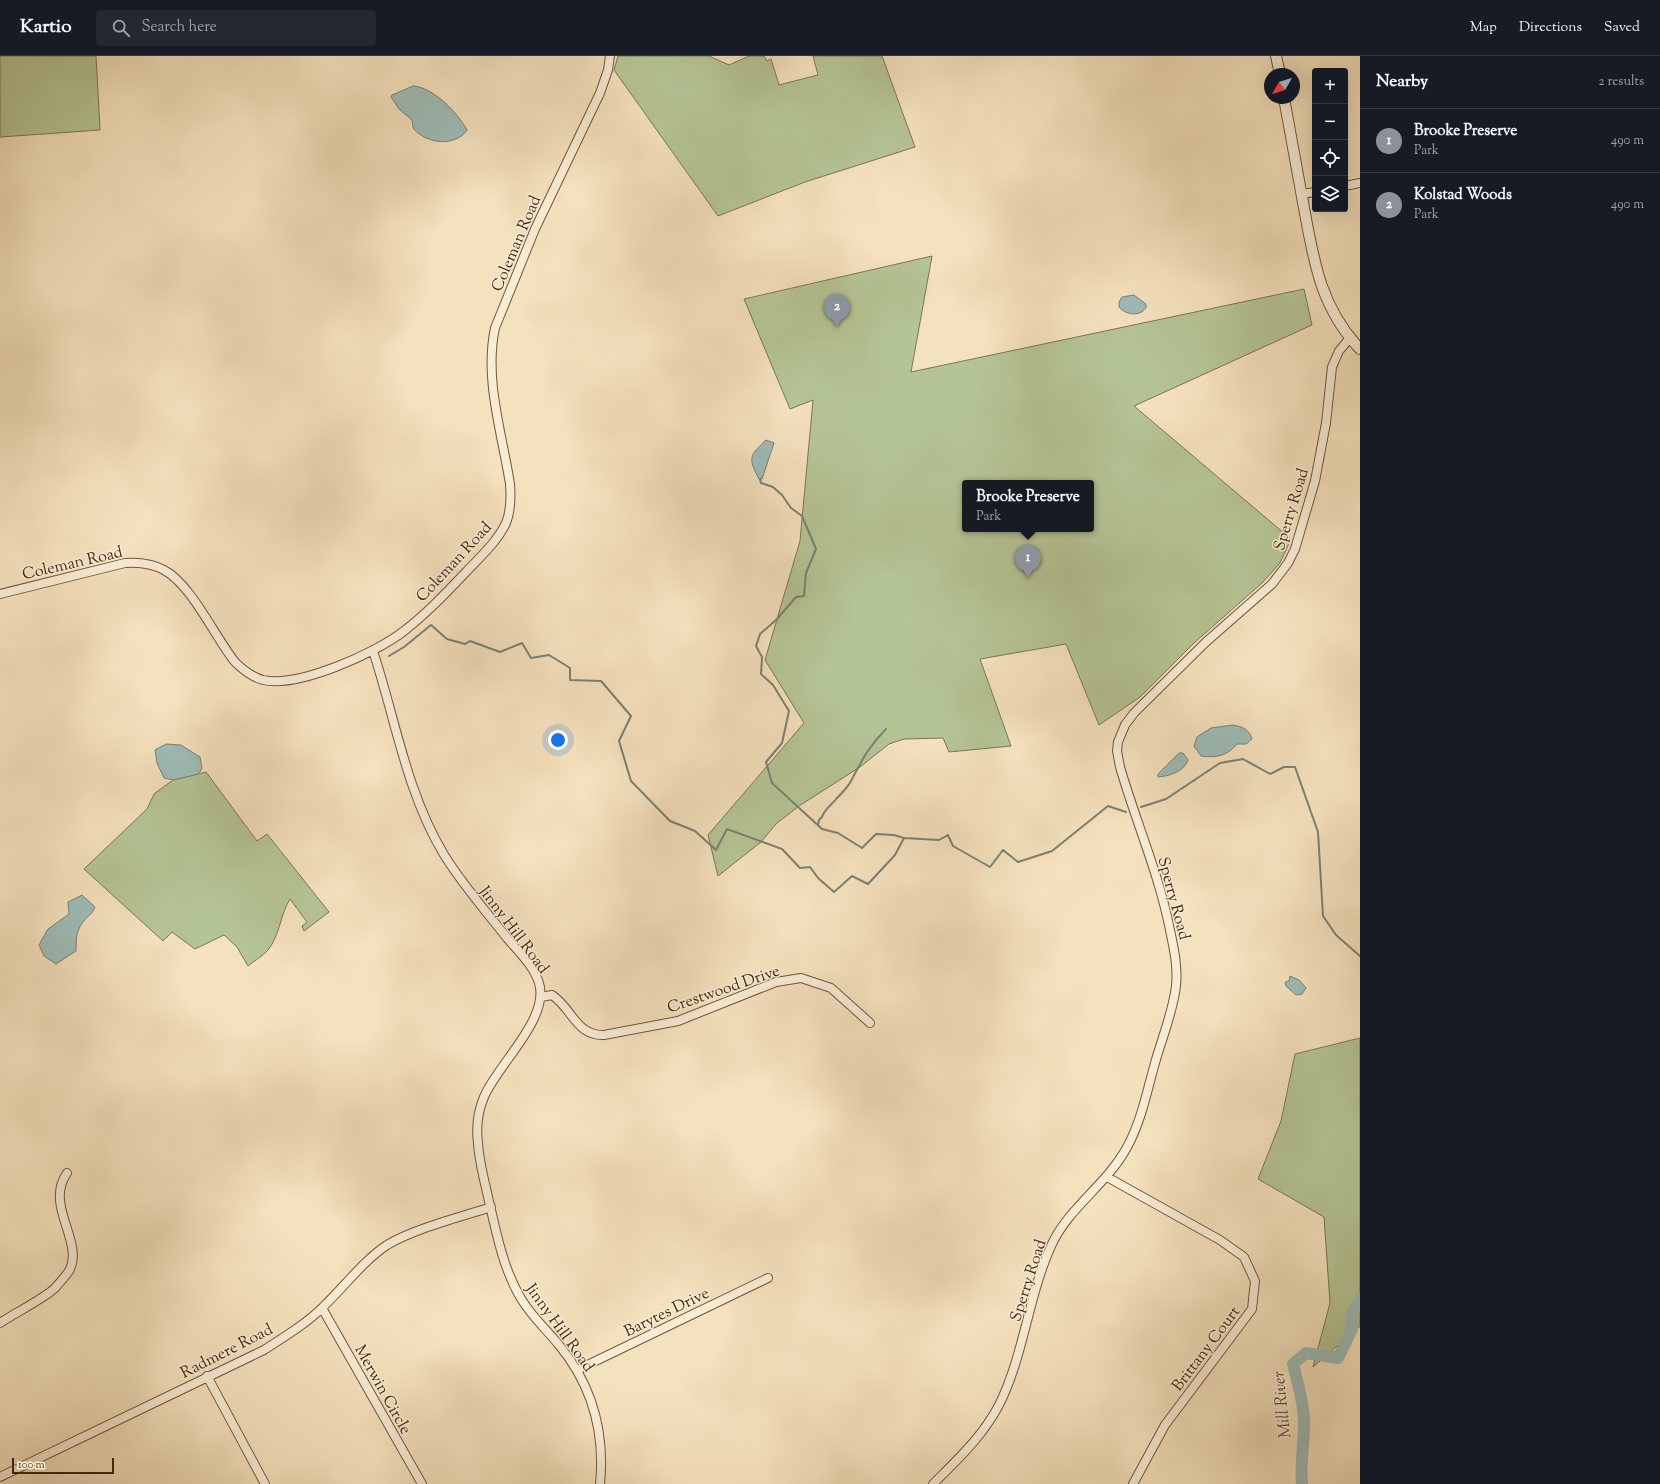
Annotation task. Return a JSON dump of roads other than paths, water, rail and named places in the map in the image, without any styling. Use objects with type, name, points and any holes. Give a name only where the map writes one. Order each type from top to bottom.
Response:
[{"type":"street","name":"Coleman Road","points":[[0,594],[103,567],[136,562],[149,564],[165,570],[181,584],[235,662],[244,671],[256,677],[274,681],[300,678],[373,651],[404,631],[429,609],[488,548],[506,522],[511,501],[510,484],[491,366],[492,345],[495,328],[535,229],[600,93],[608,70],[610,56]]},
{"type":"street","points":[[1276,56],[1279,68]]},
{"type":"street","points":[[1285,104],[1315,264],[1322,290],[1333,315],[1360,349]]},
{"type":"street","points":[[1348,185],[1360,183]]},
{"type":"street","points":[[1302,194],[1312,192]]},
{"type":"street","name":"Sperry Road","points":[[933,1484],[979,1436],[993,1415],[1012,1375],[1042,1269],[1050,1248],[1063,1225],[1107,1177],[1125,1152],[1138,1119],[1172,1004],[1176,975],[1172,939],[1160,888],[1120,767],[1117,751],[1120,734],[1125,725],[1140,707],[1206,642],[1272,584],[1288,563],[1295,549],[1315,481],[1325,431],[1332,367],[1339,351],[1350,338]]},
{"type":"street","name":"Jinny Hill Road","points":[[373,651],[411,779],[434,837],[454,870],[533,971],[539,983],[541,997],[533,1020],[488,1088],[480,1110],[477,1140],[490,1207],[507,1268],[520,1298],[576,1370],[586,1388],[597,1421],[602,1464],[600,1484]]},
{"type":"street","name":"Crestwood Drive","points":[[541,997],[552,995],[558,999],[582,1028],[593,1035],[604,1035],[678,1021],[776,982],[801,978],[831,988],[870,1023]]},
{"type":"street","points":[[0,1323],[54,1290],[69,1270],[72,1250],[59,1205],[62,1180],[66,1173]]},
{"type":"street","name":"Brittany Court","points":[[1107,1177],[1226,1244],[1244,1257],[1255,1281],[1252,1309],[1165,1425],[1133,1484]]},
{"type":"street","name":"Radmere Road","points":[[0,1477],[207,1376],[264,1350],[294,1331],[322,1308],[363,1266],[387,1245],[411,1234],[490,1207]]},
{"type":"street","name":"Barytes Drive","points":[[576,1370],[768,1278]]},
{"type":"street","name":"Merwin Circle","points":[[322,1308],[422,1484]]},
{"type":"street","points":[[207,1376],[266,1484]]},
{"type":"water","points":[[413,86],[421,87],[437,96],[458,116],[467,130],[456,139],[441,142],[426,138],[419,134],[413,127],[412,120],[399,109],[391,97],[392,95]]},
{"type":"water","points":[[1134,295],[1146,304],[1146,308],[1140,313],[1136,314],[1125,312],[1119,307],[1119,302],[1122,297]]},
{"type":"water","points":[[766,440],[774,443],[762,479],[759,479],[753,466],[752,458],[756,450]]},
{"type":"water","points":[[1233,725],[1245,729],[1252,739],[1246,744],[1237,744],[1225,754],[1212,757],[1201,756],[1194,746],[1197,737],[1211,728]]},
{"type":"water","points":[[166,744],[181,745],[200,757],[202,768],[199,774],[173,780],[164,778],[157,763],[155,750]]},
{"type":"water","points":[[1179,753],[1183,753],[1188,760],[1183,768],[1176,773],[1158,777],[1158,774]]},
{"type":"water","points":[[82,895],[95,907],[79,929],[76,951],[56,964],[44,956],[39,945],[48,929],[69,914],[68,902]]},
{"type":"water","points":[[1290,976],[1299,980],[1306,988],[1302,994],[1296,995],[1286,986],[1285,982],[1289,981]]},
{"type":"waterway","points":[[760,479],[761,483],[773,487],[782,495],[791,508],[802,516],[816,549],[806,573],[804,596],[796,597],[776,620],[760,634],[756,646],[762,657],[761,674],[773,685],[789,711],[782,743],[766,762],[772,783],[822,829],[838,833],[862,848],[876,834],[894,835],[904,838]]},
{"type":"waterway","points":[[389,656],[404,647],[431,625],[447,639],[465,644],[470,641],[500,652],[522,643],[531,658],[549,655],[570,668],[570,680],[601,681],[631,716],[619,741],[631,781],[670,821],[695,831],[716,850],[727,829],[782,849],[800,868],[810,867],[818,878],[834,892],[852,876],[868,884],[895,855],[904,838],[939,840],[948,835],[953,846],[990,867],[1003,850],[1018,862],[1052,851],[1108,806],[1126,812]]},
{"type":"waterway","points":[[818,825],[819,820],[825,811],[843,792],[866,754],[886,729]]},
{"type":"waterway","points":[[1141,807],[1166,799],[1220,763],[1243,759],[1270,774],[1284,767],[1295,767],[1318,832],[1323,916],[1336,935],[1360,956]]},
{"type":"waterway","name":"Mill River","points":[[1302,1484],[1301,1469],[1304,1417],[1293,1364],[1306,1353],[1338,1358],[1352,1329],[1351,1316],[1360,1299]]},
{"type":"place","name":"Kolstad Woods","points":[[837,327]]},
{"type":"place","name":"Brooke Preserve","points":[[1028,578]]}]
